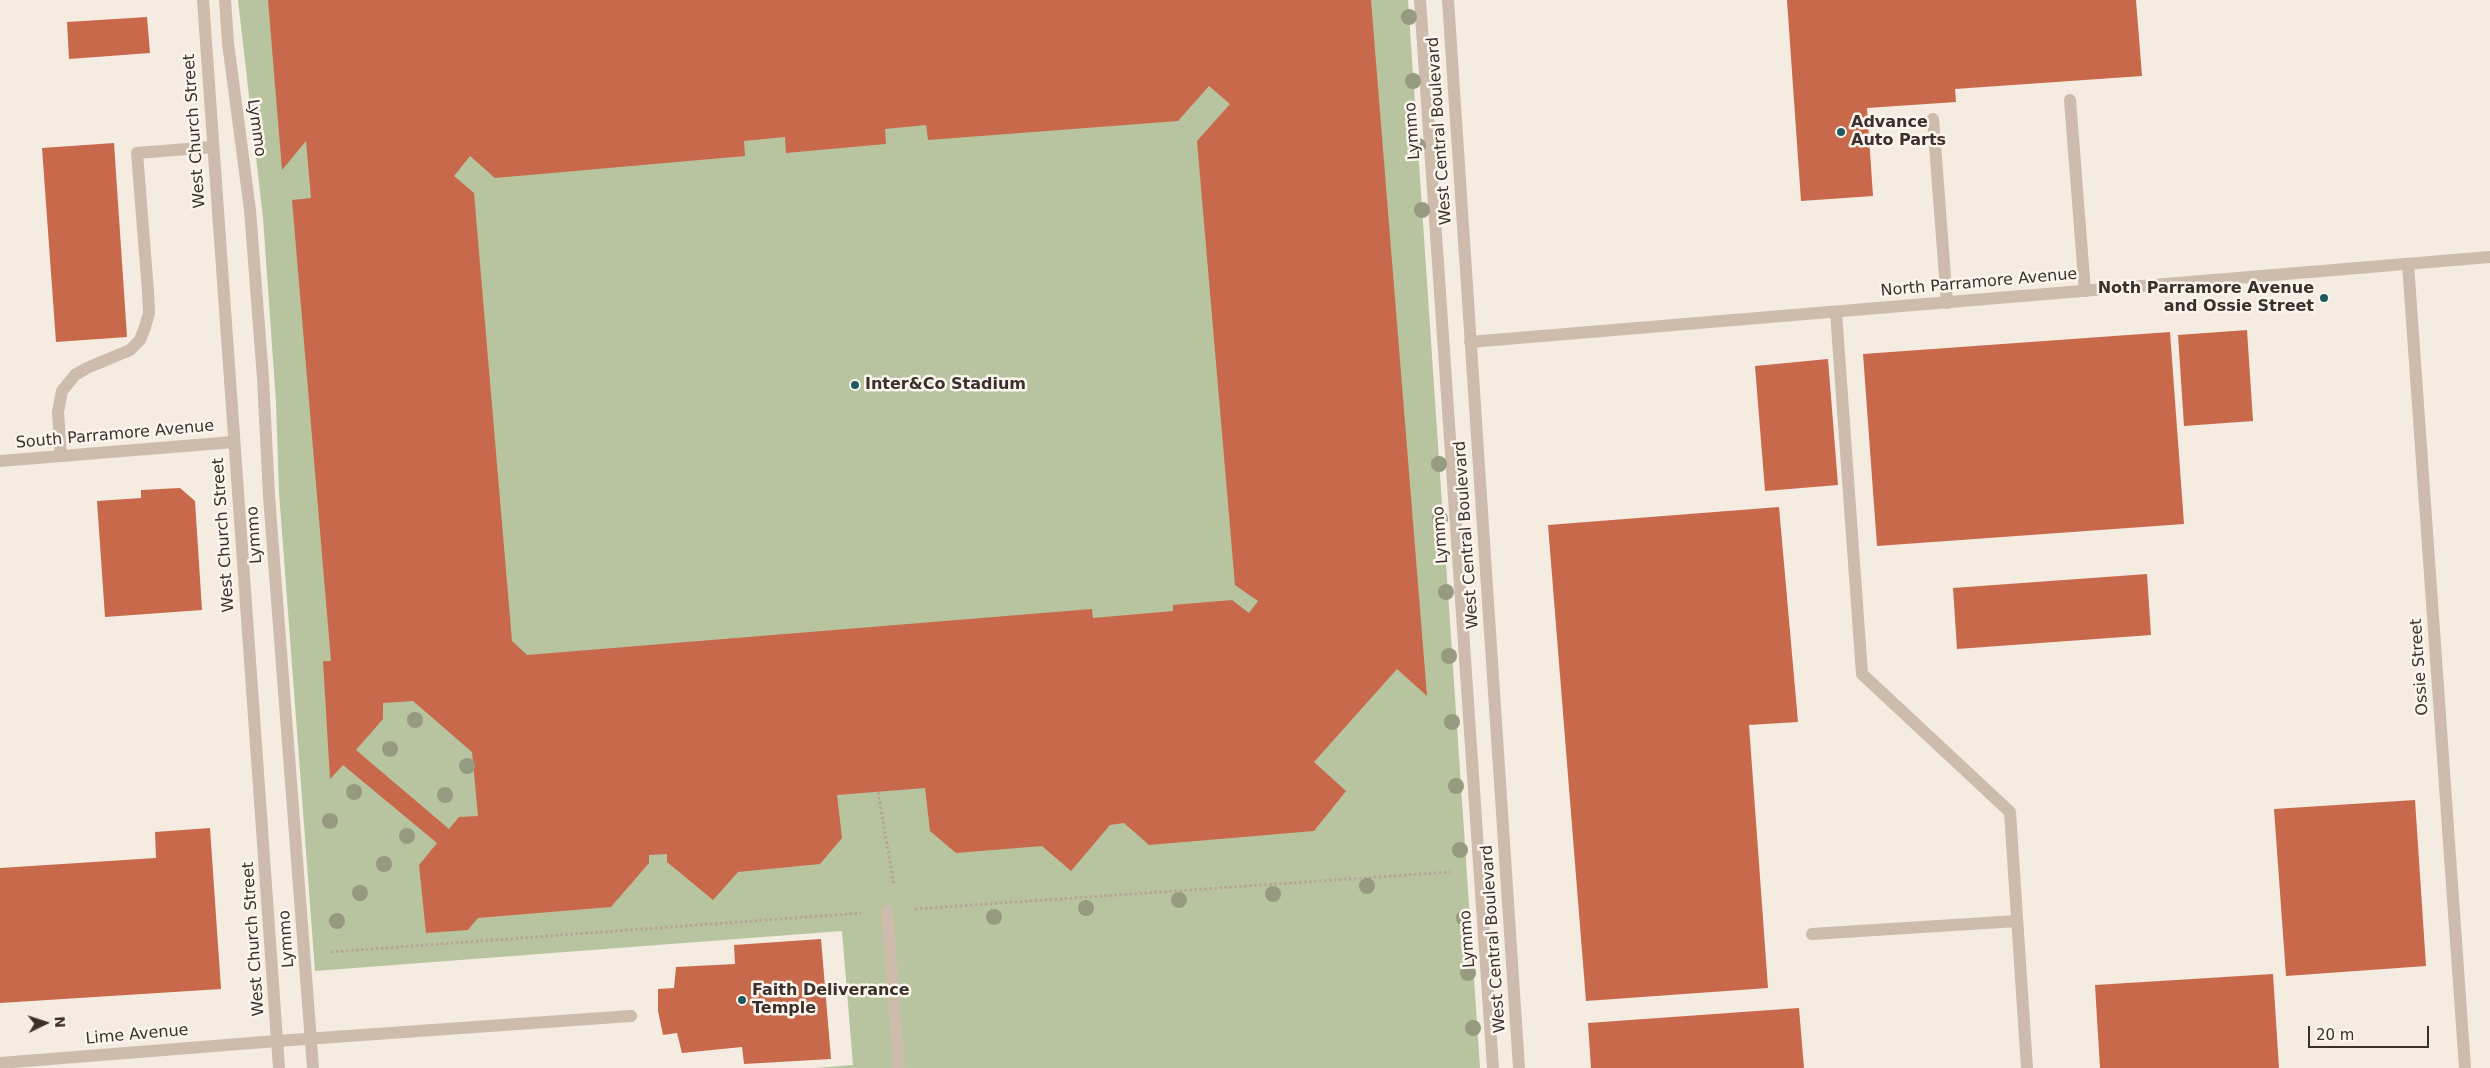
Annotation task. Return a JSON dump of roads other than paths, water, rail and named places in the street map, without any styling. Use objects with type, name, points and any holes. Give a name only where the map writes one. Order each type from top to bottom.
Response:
[{"type":"street","name":"West Church Street","points":[[202,0],[280,1068]]},
{"type":"street","name":"Lymmo","points":[[225,0],[228,43],[250,210],[263,378],[269,496],[313,1068]]},
{"type":"street","name":"Lymmo","points":[[1420,0],[1493,1068]]},
{"type":"street","name":"West Central Boulevard","points":[[1448,0],[1519,1068]]},
{"type":"street","points":[[2070,100],[2085,290]]},
{"type":"street","points":[[1933,119],[1947,302]]},
{"type":"street","points":[[61,456],[58,412],[62,390],[75,375],[130,350],[140,340],[146,327],[148,291],[137,153],[213,146]]},
{"type":"street","name":"North Parramore Avenue","points":[[1470,342],[2490,257]]},
{"type":"street","name":"Ossie Street","points":[[2408,264],[2464,1068]]},
{"type":"street","points":[[1836,312],[1862,674],[2010,812],[2027,1068]]},
{"type":"street","name":"South Parramore Avenue","points":[[0,461],[233,442]]},
{"type":"street","points":[[887,911],[899,1068]]},
{"type":"street","points":[[1812,934],[2017,921]]},
{"type":"street","name":"Lime Avenue","points":[[0,1063],[311,1038],[630,1016]]},
{"type":"place","name":"Advance Auto Parts","points":[[1841,132]]},
{"type":"place","name":"Noth Parramore Avenue and Ossie Street","points":[[2324,298]]},
{"type":"place","name":"Inter&Co Stadium","points":[[855,385]]},
{"type":"place","name":"Faith Deliverance Temple","points":[[742,1000]]}]
